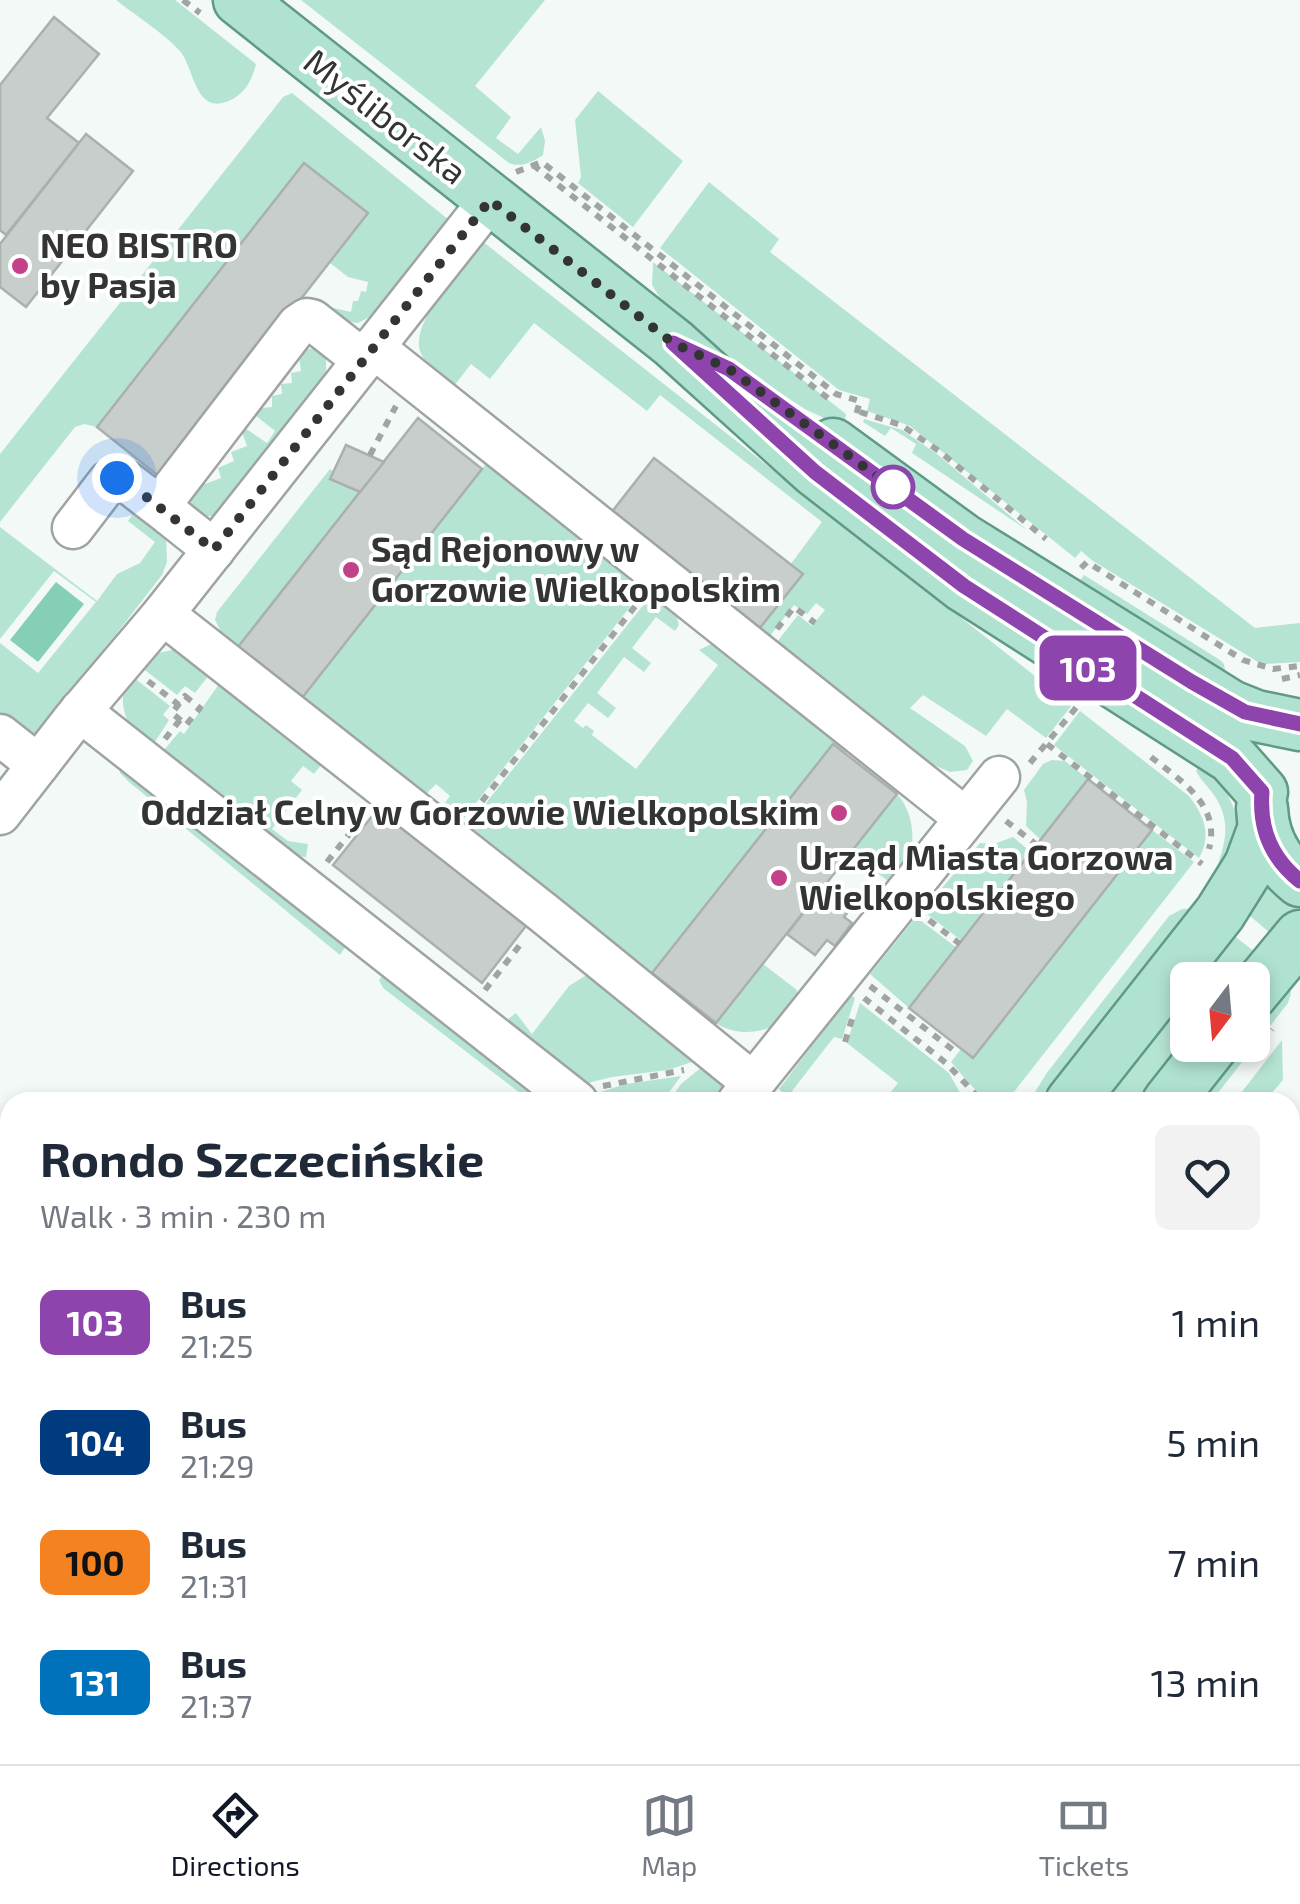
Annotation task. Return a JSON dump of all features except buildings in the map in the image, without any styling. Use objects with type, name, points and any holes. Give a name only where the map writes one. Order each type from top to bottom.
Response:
[{"type":"main road","name":"Myśliborska","points":[[239,0],[673,343],[815,472],[964,586],[1232,758],[1263,810],[1278,858],[1300,881]]},
{"type":"main road","name":"Myśliborska","points":[[673,343],[729,369],[963,539],[1192,682],[1245,712],[1300,724]]},
{"type":"main road","points":[[1079,1092],[1220,913],[1250,866],[1274,760],[1300,733]]},
{"type":"main road","points":[[1270,997],[1300,936]]},
{"type":"main road","points":[[1180,1092],[1217,1062]]},
{"type":"street","points":[[0,814],[164,614],[490,200]]},
{"type":"street","points":[[170,516],[164,505],[166,494],[302,321],[312,320],[368,354],[400,403],[582,514],[660,576],[985,802],[746,1092]]},
{"type":"street","points":[[72,528],[109,482],[117,478],[214,550]]},
{"type":"street","points":[[164,614],[720,1056],[744,1092]]},
{"type":"street","points":[[80,712],[564,1092]]},
{"type":"street","points":[[0,736],[38,765]]},
{"type":"path","points":[[533,165],[830,401],[901,425],[939,450],[1060,551]]},
{"type":"path","points":[[556,172],[836,394],[860,401],[854,421]]},
{"type":"path","points":[[370,455],[400,403]]},
{"type":"path","points":[[1028,537],[1044,549]]},
{"type":"path","points":[[1250,674],[1076,568],[1087,562],[1259,668],[1300,666]]},
{"type":"path","points":[[451,840],[660,576]]},
{"type":"path","points":[[800,611],[814,623]]},
{"type":"path","points":[[1268,679],[1300,675]]},
{"type":"path","points":[[186,696],[200,708],[186,725],[172,713],[186,696]]},
{"type":"path","points":[[1038,846],[985,802],[1026,768],[1080,702]]},
{"type":"path","points":[[1047,744],[1200,866],[1211,844],[1210,818],[1200,798],[1175,776]]},
{"type":"path","points":[[339,876],[324,865],[385,788]]},
{"type":"path","points":[[916,910],[960,944]]},
{"type":"path","points":[[470,979],[484,990],[544,914]]},
{"type":"path","points":[[859,994],[946,1063],[974,1092]]},
{"type":"path","points":[[906,1013],[958,1053]]},
{"type":"path","points":[[592,1092],[625,1080],[678,1072],[720,1056]]},
{"type":"shaded area","points":[[116,0],[175,0],[256,64],[246,87],[222,103],[204,98],[179,50]]},
{"type":"shaded area","points":[[301,0],[545,0],[475,86],[511,117],[496,138],[518,154],[541,127],[543,155],[523,165],[509,163]]},
{"type":"shaded area","points":[[598,91],[683,161],[633,227],[578,183],[581,177],[575,120]]},
{"type":"shaded area","points":[[292,93],[449,220],[371,316],[358,323],[337,320],[329,307],[351,312],[353,301],[358,301],[361,291],[366,292],[368,282],[348,277],[330,263],[368,213],[304,163],[97,427],[75,427],[0,522],[0,454],[283,97]]},
{"type":"shaded area","points":[[709,182],[779,239],[770,252],[1255,628],[1300,623],[1300,662],[1258,662],[1081,551],[1075,558],[910,426],[867,411],[870,399],[839,390],[660,248]]},
{"type":"shaded area","points":[[482,241],[1072,705],[1046,738],[1007,709],[986,736],[923,695],[910,708],[965,746],[973,761],[967,770],[950,772],[915,757],[773,647],[798,615],[812,626],[825,610],[816,603],[807,614],[794,605],[766,641],[755,634],[802,575],[790,565],[822,522],[660,395],[647,411],[534,323],[490,379],[471,364],[454,386],[434,371],[420,351],[423,325],[440,294]]},
{"type":"shaded area","points":[[653,262],[846,414],[845,420],[881,445],[805,409],[670,314],[652,285]]},
{"type":"shaded area","points":[[315,348],[326,359],[326,377],[222,507],[212,516],[199,517],[186,504],[198,469],[205,484],[221,478],[218,468],[234,461],[231,452],[247,446],[239,424],[267,443],[275,431],[246,408],[259,393],[262,408],[272,407],[272,396],[282,394],[281,384],[292,383],[291,373],[301,371],[298,351]]},
{"type":"shaded area","points":[[864,419],[902,430],[937,454],[1027,530],[912,453],[916,444],[891,428],[885,436]]},
{"type":"shaded area","points":[[489,460],[644,589],[461,822],[442,807],[450,796],[436,784],[426,794],[302,698]]},
{"type":"shaded area","points":[[330,469],[330,479],[360,492],[238,647],[222,634],[215,620],[217,612]]},
{"type":"shaded area","points":[[135,511],[166,538],[167,562],[162,575],[27,749],[0,728],[0,643],[38,673],[96,602],[54,571],[0,639],[0,527],[97,601],[117,574],[140,563],[155,542],[128,521]]},
{"type":"shaded area","points":[[1084,575],[1220,660],[1226,677],[1078,583]]},
{"type":"shaded area","points":[[56,582],[84,604],[38,662],[10,640]]},
{"type":"shaded area","points":[[652,594],[676,614],[679,625],[675,631],[656,617],[632,648],[651,663],[644,672],[624,657],[597,693],[616,708],[608,718],[588,703],[574,721],[594,731],[592,735],[636,769],[718,665],[699,650],[711,644],[852,744],[845,753],[833,744],[652,973],[467,827]]},
{"type":"shaded area","points":[[177,649],[216,666],[195,693],[185,686],[177,695],[137,664],[149,655]]},
{"type":"shaded area","points":[[128,673],[170,706],[163,715],[169,720],[149,751],[125,715],[123,696]]},
{"type":"shaded area","points":[[226,674],[327,768],[321,765],[314,774],[303,766],[291,781],[302,790],[272,829],[288,841],[308,844],[306,857],[280,854],[159,756],[180,731],[184,734]]},
{"type":"shaded area","points":[[1080,711],[1189,796],[1204,826],[1205,841],[1199,858],[1054,745]]},
{"type":"shaded area","points":[[1203,759],[1230,799],[1238,833],[1228,858],[1213,879],[1225,829],[1216,798],[1196,771]]},
{"type":"shaded area","points":[[118,760],[348,943],[340,955],[129,782],[120,773]]},
{"type":"shaded area","points":[[1065,761],[1088,779],[1041,840],[1026,826],[1024,790],[1043,764]]},
{"type":"shaded area","points":[[897,794],[909,815],[912,840],[906,865],[888,881],[851,853]]},
{"type":"shaded area","points":[[1152,830],[1194,862],[1014,1092],[979,1092],[951,1062],[961,1049],[973,1058]]},
{"type":"shaded area","points":[[1013,837],[1031,852],[962,941],[927,914],[926,907],[980,843],[994,844]]},
{"type":"shaded area","points":[[1266,884],[1298,910],[1275,937],[1244,911]]},
{"type":"shaded area","points":[[1196,908],[1108,1027],[1044,1092],[1035,1092],[1169,916],[1182,909]]},
{"type":"shaded area","points":[[916,917],[957,948],[909,1008],[870,974]]},
{"type":"shaded area","points":[[1228,931],[1260,956],[1255,962],[1204,962]]},
{"type":"shaded area","points":[[763,964],[797,990],[788,1014],[779,1023],[754,1032],[740,1032],[716,1023]]},
{"type":"shaded area","points":[[388,970],[544,1092],[519,1092],[383,988],[379,980]]},
{"type":"shaded area","points":[[588,974],[698,1060],[668,1070],[576,1086],[525,1046],[508,1019],[516,1013],[532,1034],[569,986]]},
{"type":"shaded area","points":[[1287,980],[1291,993],[1270,1026],[1270,1002]]},
{"type":"shaded area","points":[[851,995],[855,998],[842,1039],[834,1037],[793,1092],[779,1089]]},
{"type":"shaded area","points":[[860,1003],[949,1073],[959,1092],[891,1092],[898,1083],[847,1043]]},
{"type":"shaded area","points":[[1170,1005],[1170,1062],[1175,1062],[1153,1092],[1101,1092]]},
{"type":"shaded area","points":[[1282,1040],[1283,1080],[1273,1092],[1242,1092],[1265,1062],[1270,1062],[1270,1056]]},
{"type":"shaded area","points":[[1225,1062],[1242,1062],[1219,1092],[1205,1092]]},
{"type":"shaded area","points":[[703,1066],[722,1075],[722,1092],[675,1092]]},
{"type":"shaded area","points":[[681,1076],[669,1092],[601,1092]]},
{"type":"bus line","name":"103","points":[[1300,724],[1237,709],[1192,682],[963,539],[729,369],[673,343],[815,472],[964,586],[1244,768],[1262,792],[1267,838],[1284,867],[1300,881]]},
{"type":"place","name":"NEO BISTRO by Pasja","points":[[20,266]]},
{"type":"place","name":"Sąd Rejonowy w Gorzowie Wielkopolskim","points":[[351,570]]},
{"type":"place","name":"Oddział Celny w Gorzowie Wielkopolskim","points":[[839,813]]},
{"type":"place","name":"Urząd Miasta Gorzowa Wielkopolskiego","points":[[779,878]]},
{"type":"route","points":[[117,478],[214,550],[490,200],[673,343],[729,369],[906,497],[893,487]]}]
